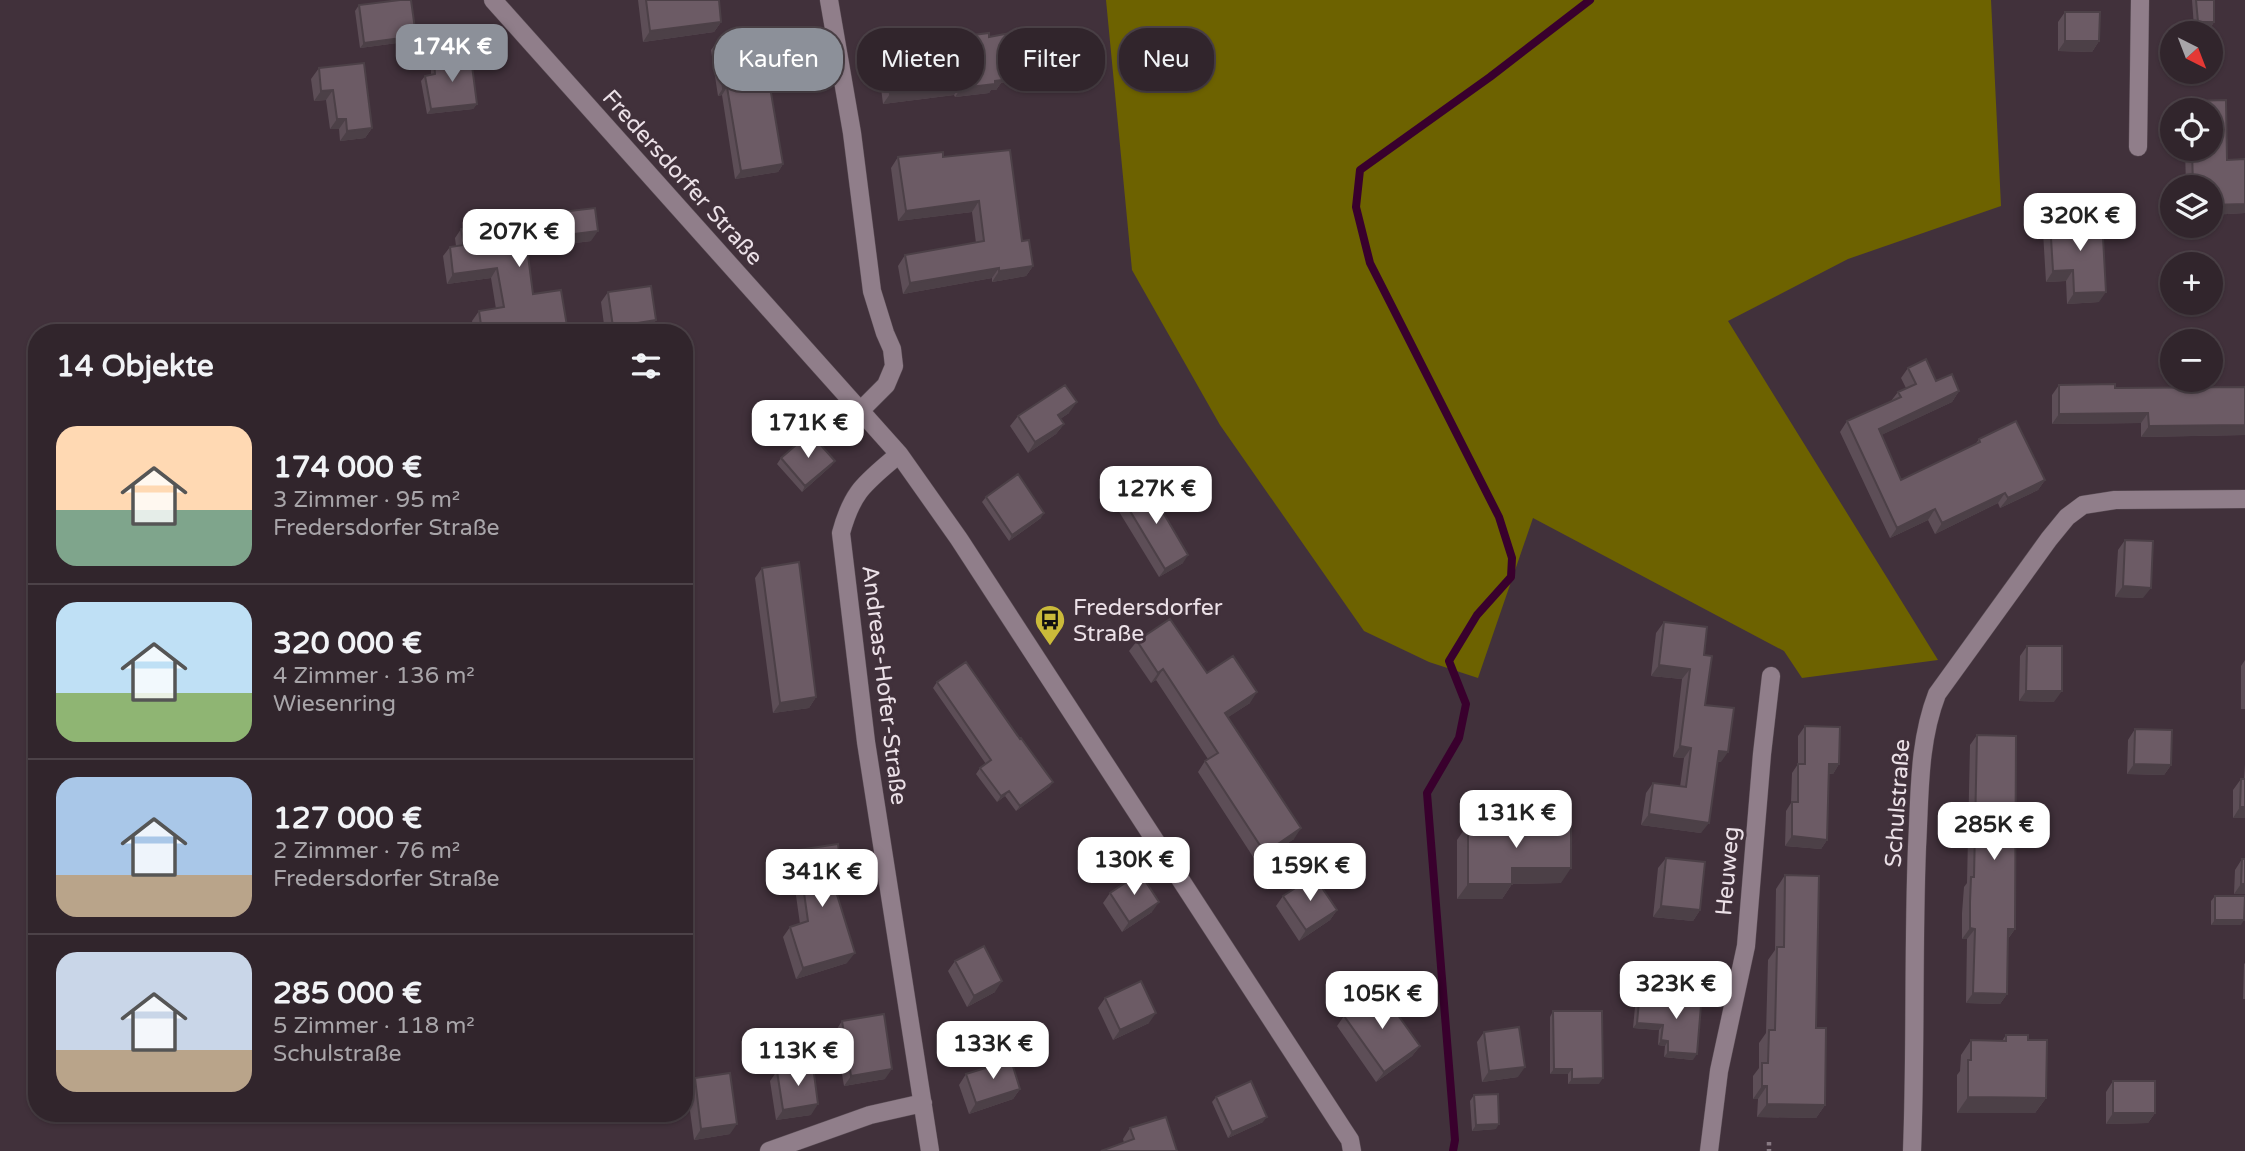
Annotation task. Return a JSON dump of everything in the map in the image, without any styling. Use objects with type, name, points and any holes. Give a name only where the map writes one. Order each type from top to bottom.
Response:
[{"type":"street","name":"Fredersdorfer Straße","points":[[494,0],[899,454],[959,539],[1322,1096],[1350,1140],[1352,1151]]},
{"type":"street","points":[[829,0],[852,133],[872,291],[892,349],[894,366],[886,385],[860,411]]},
{"type":"street","points":[[2138,147],[2140,0]]},
{"type":"street","name":"Andreas-Hofer-Straße","points":[[899,454],[856,492],[841,533],[866,742],[930,1151]]},
{"type":"street","name":"Schulstraße","points":[[1912,1151],[1916,871],[1921,754],[1937,694],[2049,540],[2067,517],[2083,505],[2115,500],[2245,499]]},
{"type":"street","name":"Heuweg","points":[[1709,1151],[1719,1071],[1746,946],[1762,754],[1772,676]]},
{"type":"street","points":[[769,1151],[870,1115],[923,1103]]},
{"type":"path","points":[[1769,1142],[1769,1151]]},
{"type":"shaded area","points":[[1106,0],[1991,0],[2001,206],[1848,259],[1728,321],[1938,660],[1802,678],[1784,651],[1533,518],[1478,678],[1429,662],[1364,631],[1220,425],[1132,270]]},
{"type":"building","points":[[411,0],[416,36],[364,43],[359,5]]},
{"type":"building","points":[[646,0],[719,0],[721,22],[650,31]]},
{"type":"building","points":[[2196,0],[2214,0],[2214,21],[2198,21]]},
{"type":"building","points":[[2065,12],[2100,12],[2099,41],[2065,41]]},
{"type":"building","points":[[989,33],[989,37],[998,35],[998,81],[995,84],[984,85],[984,34]]},
{"type":"building","points":[[471,58],[477,104],[431,109],[425,76],[435,74],[434,62]]},
{"type":"building","points":[[364,63],[372,128],[347,131],[346,119],[337,119],[333,90],[321,91],[319,68]]},
{"type":"building","points":[[728,91],[771,91],[783,164],[741,171]]},
{"type":"building","points":[[890,91],[914,91],[890,94]]},
{"type":"building","points":[[2223,100],[2226,100],[2227,160],[2245,159],[2245,204],[2223,205],[2223,175],[2193,175],[2192,161],[2223,161]]},
{"type":"building","points":[[1010,150],[1022,241],[1029,240],[1033,266],[999,271],[999,268],[910,283],[905,255],[984,241],[979,201],[906,211],[898,157],[943,152],[943,157]]},
{"type":"building","points":[[595,208],[598,231],[526,240],[533,294],[561,290],[567,324],[481,324],[479,311],[504,307],[497,268],[453,274],[450,247],[464,245],[461,229],[562,215],[561,212]]},
{"type":"building","points":[[2102,219],[2106,292],[2074,293],[2073,270],[2053,271],[2050,221]]},
{"type":"building","points":[[651,286],[656,320],[613,324],[608,292]]},
{"type":"building","points":[[1926,359],[1936,381],[1952,374],[1959,391],[1879,429],[1901,480],[1980,442],[1979,439],[2016,421],[2045,480],[2008,498],[2005,493],[1942,523],[1935,509],[1897,528],[1847,421],[1901,397],[1898,392],[1916,384],[1908,368]]},
{"type":"building","points":[[2115,384],[2115,388],[2160,388],[2160,392],[2223,392],[2223,387],[2245,387],[2245,425],[2149,426],[2148,413],[2059,414],[2059,385]]},
{"type":"building","points":[[1065,385],[1077,402],[1058,415],[1064,424],[1035,442],[1018,416]]},
{"type":"building","points":[[810,433],[835,461],[805,486],[781,458]]},
{"type":"building","points":[[1018,474],[1044,513],[1012,535],[986,497]]},
{"type":"building","points":[[1150,484],[1188,555],[1165,569],[1124,501]]},
{"type":"building","points":[[2125,540],[2153,541],[2151,588],[2123,586]]},
{"type":"building","points":[[799,562],[816,697],[780,703],[762,568]]},
{"type":"building","points":[[1170,619],[1207,673],[1233,656],[1257,692],[1225,713],[1301,828],[1265,853],[1205,761],[1218,753],[1163,669],[1158,673],[1137,641]]},
{"type":"building","points":[[1664,622],[1707,627],[1704,655],[1712,656],[1705,705],[1734,708],[1728,752],[1719,751],[1709,823],[1649,814],[1653,783],[1686,787],[1691,748],[1680,746],[1690,669],[1659,665]]},
{"type":"building","points":[[2027,646],[2062,646],[2062,691],[2026,691]]},
{"type":"building","points":[[966,662],[1053,782],[1020,806],[1009,791],[1001,796],[980,768],[991,760],[937,682]]},
{"type":"building","points":[[1805,726],[1840,727],[1839,764],[1829,764],[1827,840],[1792,836],[1792,802],[1798,802],[1798,764],[1805,764]]},
{"type":"building","points":[[2135,729],[2172,730],[2171,765],[2134,764]]},
{"type":"building","points":[[1977,735],[2016,736],[2015,929],[2008,929],[2007,994],[1973,993],[1975,929],[1970,928],[1970,902],[1971,877],[1974,877]]},
{"type":"building","points":[[2241,779],[2245,779],[2245,807],[2240,807]]},
{"type":"building","points":[[1571,823],[1571,868],[1512,868],[1512,884],[1468,884],[1468,824]]},
{"type":"building","points":[[838,844],[843,884],[834,885],[855,953],[803,968],[790,927],[808,921],[798,850]]},
{"type":"building","points":[[1666,858],[1705,862],[1700,910],[1661,906]]},
{"type":"building","points":[[2242,859],[2245,859],[2245,884],[2241,884]]},
{"type":"building","points":[[1140,873],[1159,902],[1129,922],[1110,893]]},
{"type":"building","points":[[1785,875],[1819,876],[1816,1028],[1826,1028],[1825,1105],[1767,1104],[1767,1086],[1762,1086],[1762,1063],[1768,1063],[1769,1030],[1775,1030],[1777,947],[1784,947]]},
{"type":"building","points":[[1314,876],[1337,910],[1306,930],[1283,896]]},
{"type":"building","points":[[2215,896],[2245,896],[2244,920],[2215,920]]},
{"type":"building","points":[[984,946],[1002,981],[974,996],[955,961]]},
{"type":"building","points":[[1141,981],[1156,1013],[1120,1030],[1105,998]]},
{"type":"building","points":[[1380,990],[1420,1046],[1384,1072],[1344,1016]]},
{"type":"building","points":[[1681,991],[1702,993],[1697,1054],[1668,1052],[1668,1041],[1661,1040],[1663,1025],[1637,1023],[1639,1001],[1680,1005]]},
{"type":"building","points":[[1553,1011],[1602,1011],[1603,1078],[1572,1079],[1572,1069],[1554,1069]]},
{"type":"building","points":[[884,1014],[892,1069],[851,1076],[842,1021]]},
{"type":"building","points":[[1519,1027],[1525,1067],[1489,1071],[1484,1032]]},
{"type":"building","points":[[2006,1035],[2028,1035],[2028,1040],[2047,1040],[2046,1098],[1968,1097],[1971,1040],[2006,1041]]},
{"type":"building","points":[[1011,1060],[1020,1089],[976,1103],[966,1074]]},
{"type":"building","points":[[813,1066],[818,1104],[783,1110],[777,1071]]},
{"type":"building","points":[[730,1073],[737,1124],[701,1129],[695,1078]]},
{"type":"building","points":[[1251,1081],[1267,1117],[1232,1132],[1216,1097]]},
{"type":"building","points":[[2113,1081],[2155,1081],[2155,1113],[2113,1113]]},
{"type":"building","points":[[1498,1094],[1499,1124],[1476,1125],[1474,1095]]},
{"type":"building","points":[[1166,1117],[1177,1151],[1101,1151],[1134,1139],[1130,1128]]},
{"type":"waterway","points":[[1453,1151],[1455,1140],[1427,793],[1459,738],[1466,704],[1449,661],[1477,615],[1511,577],[1512,558],[1499,517],[1370,263],[1356,207],[1360,170],[1490,77],[1590,0]]},
{"type":"place","name":"Fredersdorfer Straße","points":[[1050,647]]}]
